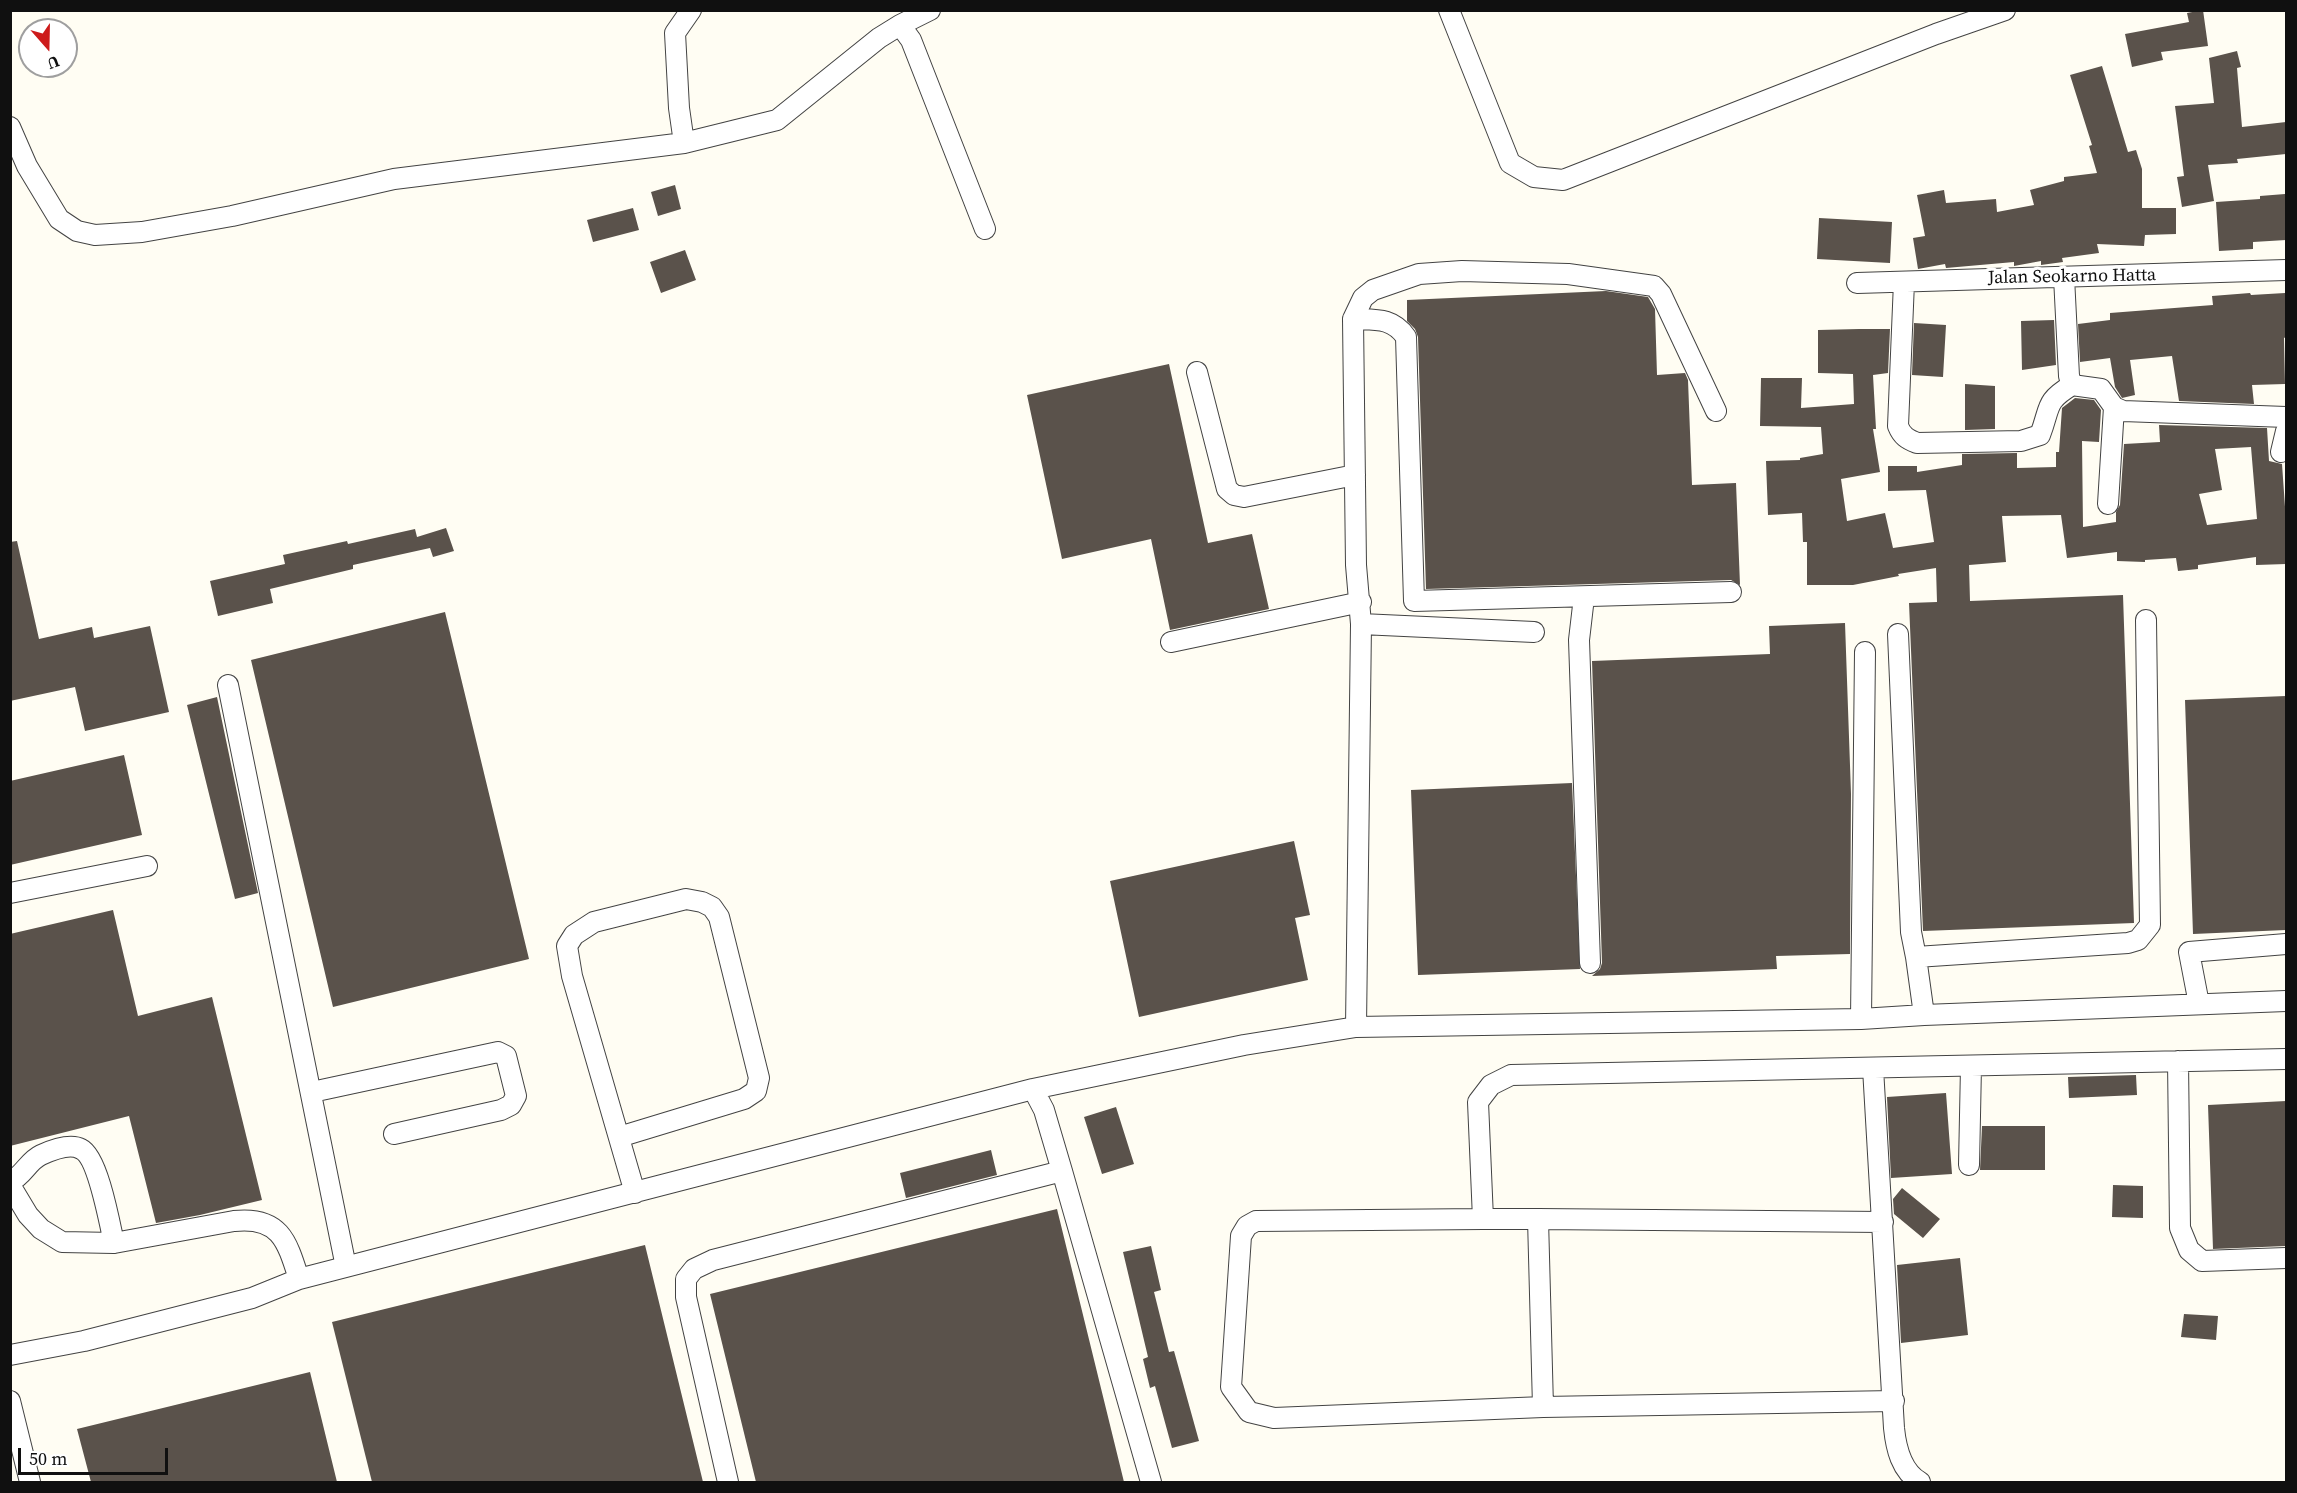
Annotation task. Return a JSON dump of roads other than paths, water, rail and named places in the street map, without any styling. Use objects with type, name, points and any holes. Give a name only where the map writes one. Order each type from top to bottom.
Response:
[{"type":"street","points":[[684,143],[679,108],[675,33],[691,10]]},
{"type":"street","points":[[10,127],[27,166],[59,219],[77,231],[95,235],[142,232],[232,216],[394,179],[684,143],[777,120],[879,38],[930,10]]},
{"type":"street","points":[[1449,10],[1510,163],[1534,177],[1563,180],[1936,34],[2005,10]]},
{"type":"street","points":[[900,25],[911,40],[984,229]]},
{"type":"street","name":"Jalan Seokarno Hatta","points":[[1857,283],[2286,270]]},
{"type":"street","points":[[1356,1027],[1361,602],[1356,565],[1353,320],[1363,297],[1373,290],[1419,274],[1462,271],[1568,274],[1654,286],[1661,294],[1716,411]]},
{"type":"street","points":[[2064,277],[2068,376],[2072,385]]},
{"type":"street","points":[[1904,282],[1898,426],[1901,434],[1917,443],[2021,441],[2034,438],[2040,435],[2048,407],[2055,395],[2072,385],[2102,389],[2114,407],[2123,411],[2286,417]]},
{"type":"street","points":[[1353,320],[1384,321],[1396,325],[1406,337],[1413,600],[1416,602],[1731,592]]},
{"type":"street","points":[[1197,372],[1227,489],[1234,495],[1244,497],[1355,475]]},
{"type":"street","points":[[2108,504],[2114,407]]},
{"type":"street","points":[[2281,452],[2286,431]]},
{"type":"street","points":[[1584,597],[1579,640],[1590,963]]},
{"type":"street","points":[[1171,642],[1361,602]]},
{"type":"street","points":[[1916,957],[2128,943],[2138,939],[2150,926],[2146,620]]},
{"type":"street","points":[[1361,624],[1534,632]]},
{"type":"street","points":[[1898,634],[1911,932],[1924,1015]]},
{"type":"street","points":[[1861,1019],[1866,652]]},
{"type":"street","points":[[228,685],[346,1267]]},
{"type":"street","points":[[10,893],[147,866]]},
{"type":"street","points":[[619,1137],[744,1099],[756,1091],[759,1078],[719,917],[712,907],[702,902],[686,899],[594,922],[574,935],[567,946],[572,976],[635,1193]]},
{"type":"street","points":[[2199,1004],[2189,952],[2286,944]]},
{"type":"street","points":[[10,1354],[84,1341],[252,1298],[299,1279],[1033,1089],[1244,1045],[1356,1027],[1861,1019],[2286,1001]]},
{"type":"street","points":[[312,1092],[498,1052],[506,1056],[516,1096],[511,1105],[501,1110],[394,1134]]},
{"type":"street","points":[[1483,1219],[1478,1102],[1491,1085],[1511,1075],[2286,1059]]},
{"type":"street","points":[[2178,1061],[2180,1228],[2190,1250],[2202,1261],[2286,1258]]},
{"type":"street","points":[[1969,1165],[1971,1066]]},
{"type":"street","points":[[1873,1068],[1896,1443],[1906,1472],[1920,1482]]},
{"type":"street","points":[[1033,1089],[1044,1110],[1150,1482]]},
{"type":"street","points":[[114,1244],[94,1167],[81,1149],[62,1148],[41,1155],[10,1183],[28,1215],[41,1230],[62,1242],[114,1244],[234,1221],[260,1221],[279,1233],[287,1244],[299,1279]]},
{"type":"street","points":[[728,1482],[686,1297],[686,1279],[694,1269],[713,1260],[1062,1171]]},
{"type":"street","points":[[1882,1222],[1483,1219],[1256,1221],[1247,1226],[1241,1236],[1231,1387],[1249,1412],[1274,1418],[1543,1407],[1893,1401]]},
{"type":"street","points":[[1538,1220],[1543,1407]]},
{"type":"street","points":[[10,1401],[30,1482]]}]
